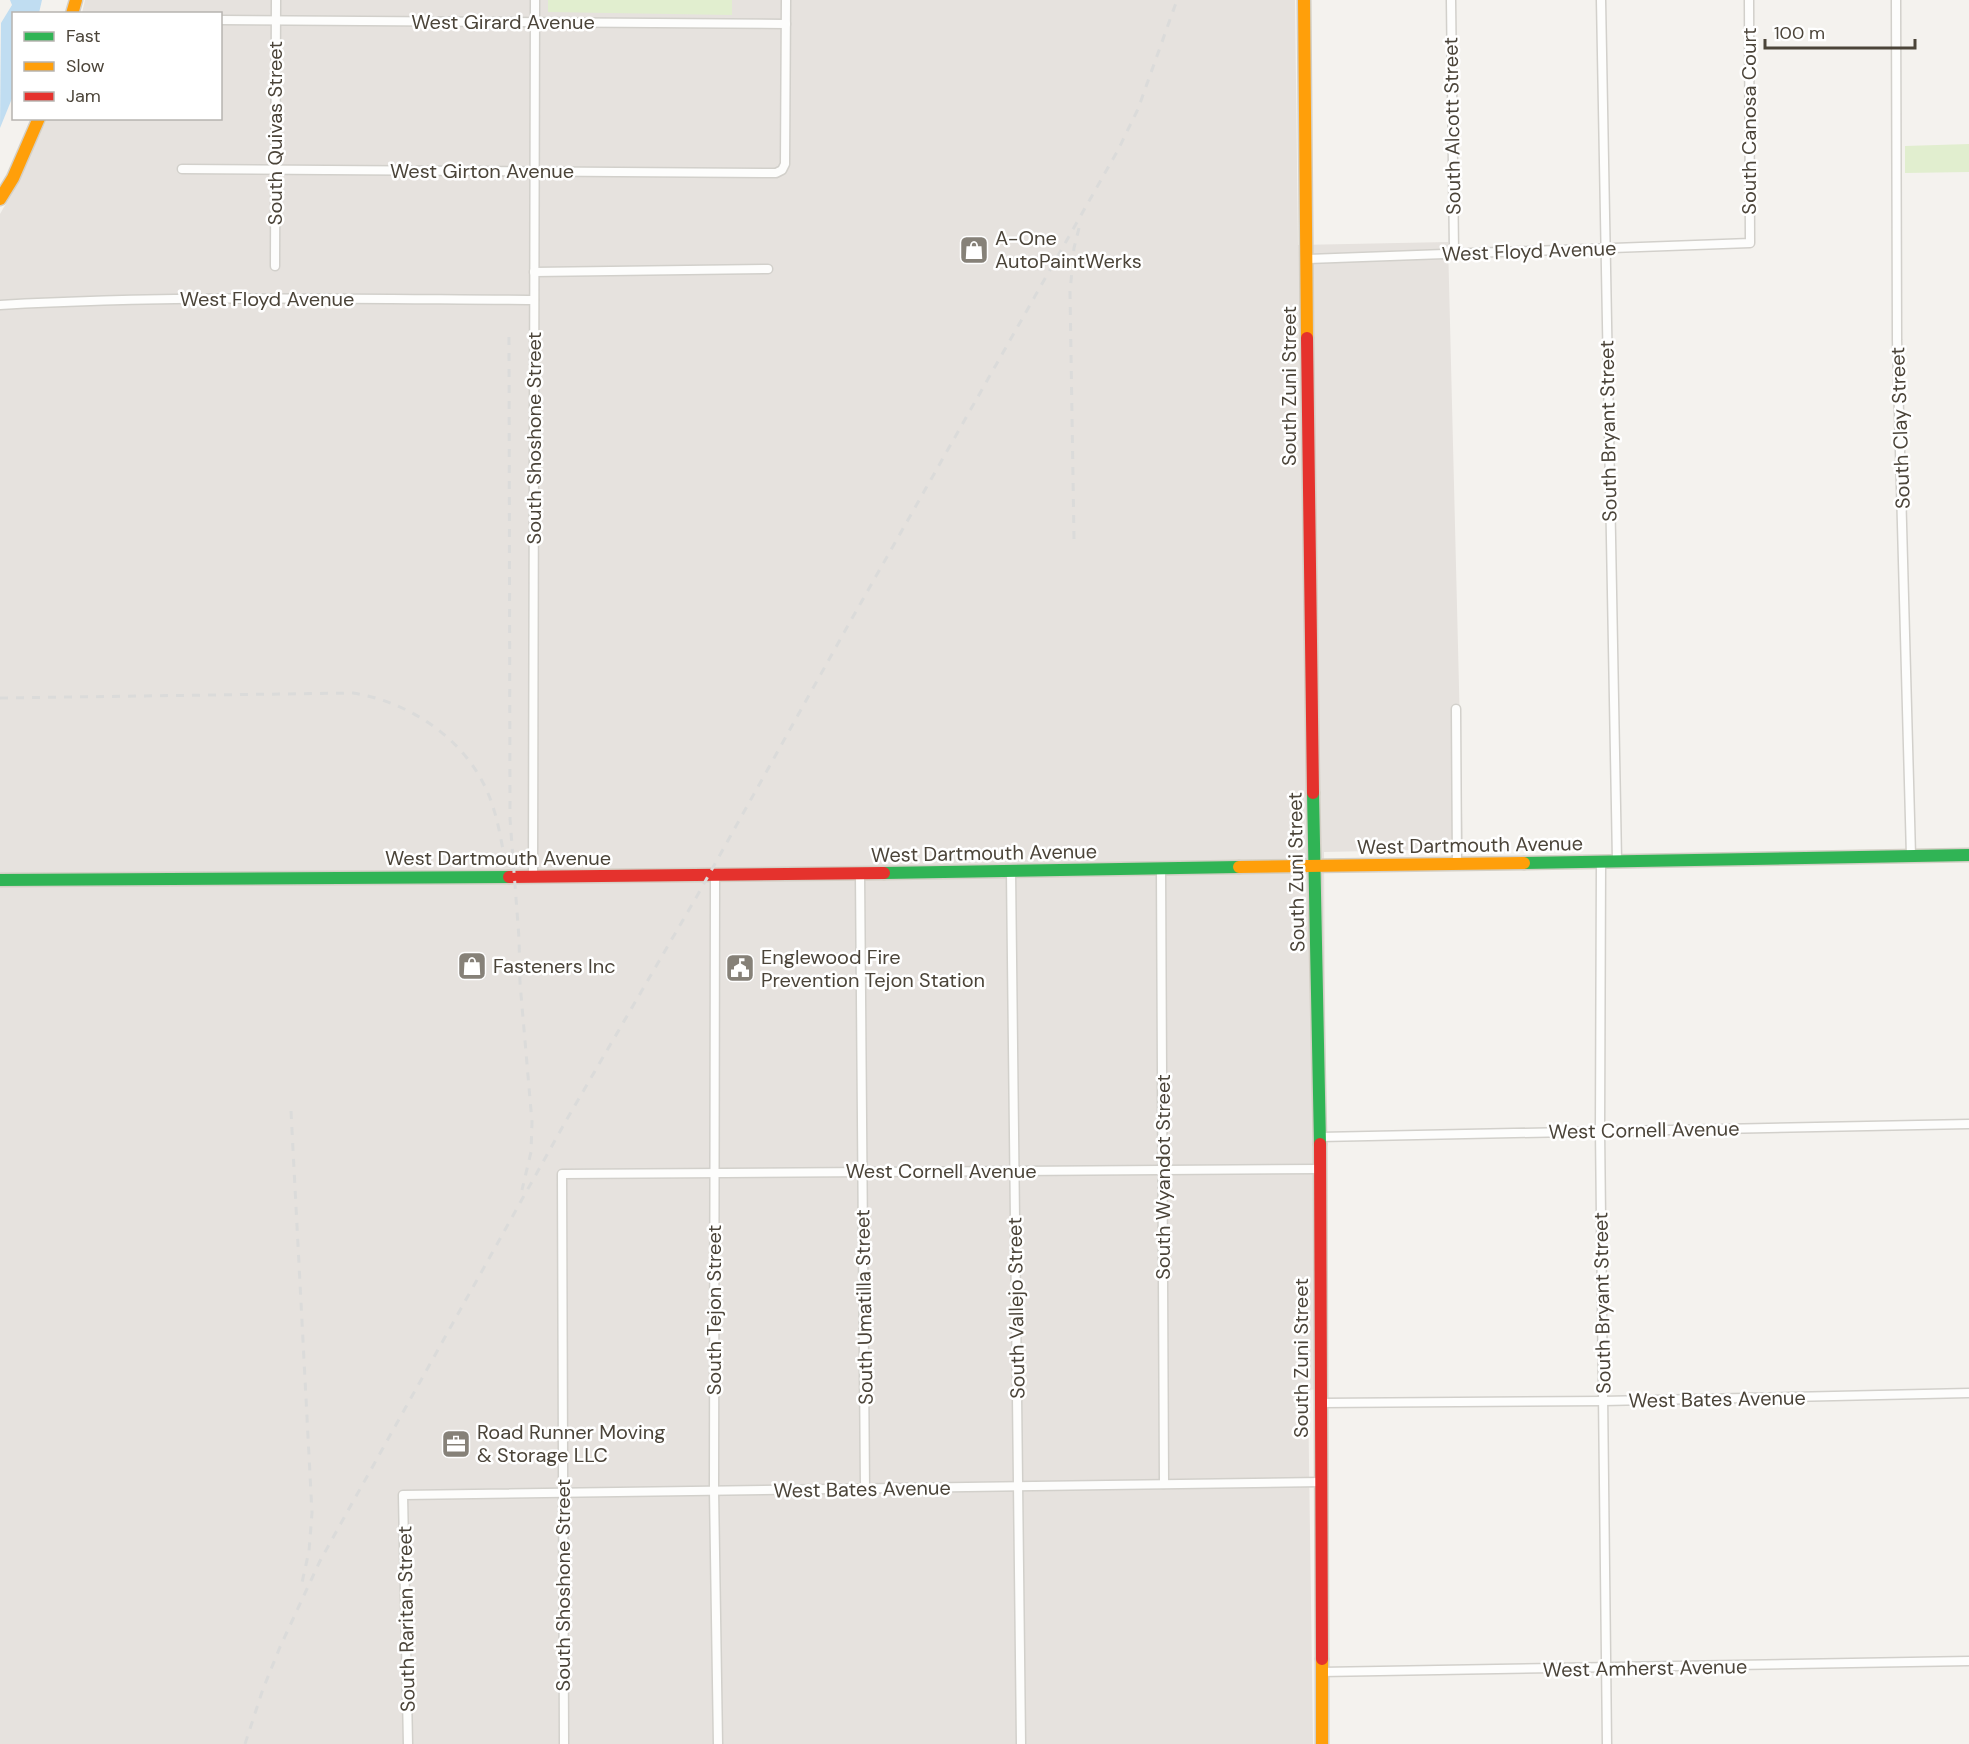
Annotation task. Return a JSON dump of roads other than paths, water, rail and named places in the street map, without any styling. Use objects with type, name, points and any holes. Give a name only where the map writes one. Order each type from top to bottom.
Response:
[{"type":"main road","name":"South Zuni Street","points":[[1304,0],[1309,565],[1320,1137],[1322,1744]]},
{"type":"main road","points":[[0,199],[13,178],[38,120]]},
{"type":"main road","name":"West Dartmouth Avenue","points":[[0,880],[716,876],[1969,855]]},
{"type":"street","name":"South Quivas Street","points":[[275,266],[276,0]]},
{"type":"street","name":"South Shoshone Street","points":[[533,877],[535,0]]},
{"type":"street","points":[[786,0],[786,24]]},
{"type":"street","name":"South Alcott Street","points":[[1451,0],[1454,252]]},
{"type":"street","name":"South Bryant Street","points":[[1601,0],[1617,861]]},
{"type":"street","name":"South Canosa Court","points":[[1749,0],[1750,243]]},
{"type":"street","name":"South Clay Street","points":[[1896,0],[1897,340],[1911,856]]},
{"type":"street","name":"West Girard Avenue","points":[[222,20],[786,24]]},
{"type":"street","name":"West Girton Avenue","points":[[182,169],[776,173],[782,170],[785,164],[786,24]]},
{"type":"street","name":"West Floyd Avenue","points":[[1308,259],[1750,243]]},
{"type":"street","points":[[534,272],[768,269]]},
{"type":"street","name":"West Floyd Avenue","points":[[0,305],[255,298],[534,300]]},
{"type":"street","points":[[1456,709],[1457,864]]},
{"type":"street","name":"South Bryant Street","points":[[1601,862],[1600,1130],[1607,1744]]},
{"type":"street","name":"South Wyandot Street","points":[[1161,870],[1164,1484]]},
{"type":"street","name":"South Vallejo Street","points":[[1011,872],[1021,1744]]},
{"type":"street","name":"South Umatilla Street","points":[[860,874],[865,1488]]},
{"type":"street","name":"South Tejon Street","points":[[716,876],[714,1491],[718,1744]]},
{"type":"street","name":"West Cornell Avenue","points":[[1320,1137],[1969,1124]]},
{"type":"street","name":"West Cornell Avenue","points":[[562,1174],[1320,1169]]},
{"type":"street","name":"South Shoshone Street","points":[[562,1174],[564,1744]]},
{"type":"street","name":"West Bates Avenue","points":[[1321,1403],[1603,1401],[1969,1394]]},
{"type":"street","name":"West Bates Avenue","points":[[403,1495],[1320,1482]]},
{"type":"street","name":"South Raritan Street","points":[[403,1495],[408,1744]]},
{"type":"street","name":"West Amherst Avenue","points":[[1321,1672],[1969,1661]]},
{"type":"water","points":[[10,0],[42,0],[39,12],[12,12],[12,98],[0,128],[1,23],[12,5]]},
{"type":"railway","points":[[245,1744],[280,1647],[320,1561],[567,1119],[697,896],[1118,150],[1138,109],[1177,0]]},
{"type":"railway","points":[[1074,539],[1070,292],[1074,248],[1079,228]]},
{"type":"railway","points":[[509,337],[510,819],[520,983],[532,1122],[531,1152],[522,1190]]},
{"type":"railway","points":[[0,698],[353,693],[376,698],[420,717],[439,730],[472,764],[493,807],[506,865]]},
{"type":"railway","points":[[291,1111],[312,1513],[309,1551],[301,1587]]},
{"type":"place","name":"A-One AutoPaintWerks","points":[[974,250]]},
{"type":"place","name":"Fasteners Inc","points":[[472,966]]},
{"type":"place","name":"Englewood Fire Prevention Tejon Station","points":[[740,968]]},
{"type":"place","name":"Road Runner Moving & Storage LLC","points":[[456,1444]]}]
